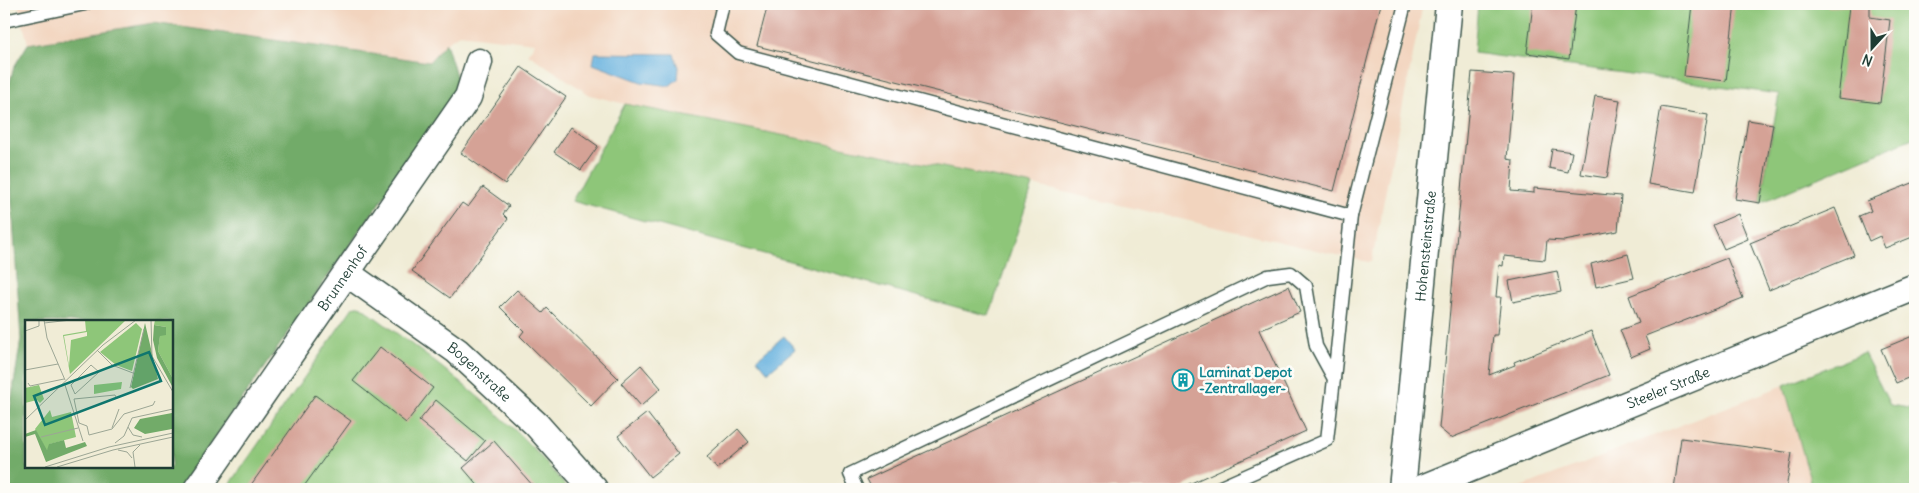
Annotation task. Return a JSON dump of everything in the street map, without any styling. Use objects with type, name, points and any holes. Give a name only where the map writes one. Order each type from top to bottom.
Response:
[{"type":"street","name":"Hohensteinstraße","points":[[1402,489],[1449,4]]},
{"type":"street","name":"Brunnenhof","points":[[196,489],[348,274],[468,97],[479,62]]},
{"type":"street","name":"Bogenstraße","points":[[348,274],[457,351],[536,424],[594,489]]},
{"type":"street","name":"Steeler Straße","points":[[1420,489],[1915,287]]},
{"type":"lane","points":[[4,21],[85,4]]},
{"type":"lane","points":[[723,4],[716,34],[738,53],[1351,216]]},
{"type":"lane","points":[[1216,489],[1327,440],[1351,216],[1405,4]]},
{"type":"lane","points":[[857,489],[850,474],[1268,276],[1292,273],[1306,286],[1316,346],[1334,379]]},
{"type":"shaded area","points":[[18,4],[1423,4],[1372,260],[1368,262],[1033,185],[625,104],[590,95],[528,54],[535,43],[459,34],[446,43],[429,62],[153,23],[28,44]]},
{"type":"shaded area","points":[[1784,385],[1810,479],[1808,489],[1516,489]]},
{"type":"green space","points":[[1478,4],[1915,4],[1915,137],[1760,203],[1779,94],[1474,53]]},
{"type":"green space","points":[[153,23],[429,62],[446,43],[460,88],[179,489],[4,489],[4,447],[21,339],[5,99],[14,67],[28,44]]},
{"type":"green space","points":[[625,104],[1033,185],[989,316],[572,201]]},
{"type":"green space","points":[[360,306],[416,347],[497,413],[546,462],[568,489],[227,489],[353,307]]},
{"type":"green space","points":[[1864,353],[1890,405],[1915,409],[1915,489],[1808,489],[1810,479],[1784,385]]},
{"type":"water","points":[[595,53],[674,54],[679,67],[678,79],[669,86],[641,82],[593,64]]},
{"type":"water","points":[[784,336],[795,349],[768,372],[757,359]]},
{"type":"building","points":[[768,4],[1381,4],[1334,191],[757,46]]},
{"type":"building","points":[[1533,4],[1576,4],[1569,59],[1527,53]]},
{"type":"building","points":[[1692,4],[1735,4],[1726,81],[1684,76]]},
{"type":"building","points":[[1828,4],[1870,4],[1870,17],[1890,20],[1880,103],[1838,98],[1849,6],[1828,7]]},
{"type":"building","points":[[521,67],[566,97],[505,184],[461,153]]},
{"type":"building","points":[[1472,72],[1514,75],[1507,159],[1513,160],[1511,191],[1534,193],[1534,188],[1621,196],[1618,231],[1564,241],[1547,240],[1545,260],[1504,256],[1503,266],[1499,265],[1496,297],[1501,297],[1497,335],[1493,335],[1489,375],[1515,365],[1514,362],[1591,331],[1609,375],[1451,438],[1439,428]]},
{"type":"building","points":[[1595,96],[1620,100],[1607,178],[1581,174]]},
{"type":"building","points":[[1661,107],[1708,115],[1695,192],[1648,184]]},
{"type":"building","points":[[1748,120],[1773,124],[1760,203],[1735,199]]},
{"type":"building","points":[[571,127],[598,146],[581,170],[554,152]]},
{"type":"building","points":[[1552,149],[1572,152],[1568,172],[1549,168]]},
{"type":"building","points":[[1915,182],[1915,236],[1885,248],[1880,236],[1869,241],[1859,216],[1871,211],[1867,201]]},
{"type":"building","points":[[483,187],[509,206],[503,214],[508,219],[450,298],[412,271],[462,203],[468,207]]},
{"type":"building","points":[[1835,208],[1854,255],[1769,290],[1750,243]]},
{"type":"building","points":[[1738,214],[1748,239],[1724,249],[1713,225]]},
{"type":"building","points":[[1628,254],[1634,278],[1596,287],[1591,264]]},
{"type":"building","points":[[1727,258],[1743,298],[1645,336],[1650,349],[1631,357],[1620,330],[1639,323],[1629,296]]},
{"type":"building","points":[[1557,271],[1561,292],[1513,302],[1509,281]]},
{"type":"building","name":"Laminat Depot -Zentrallager-","points":[[1289,286],[1300,312],[1259,330],[1306,431],[1178,489],[872,489],[867,479]]},
{"type":"building","points":[[517,290],[543,313],[547,308],[618,378],[591,406],[520,336],[524,331],[500,307]]},
{"type":"building","points":[[1915,335],[1915,375],[1896,383],[1881,349]]},
{"type":"building","points":[[380,347],[433,388],[406,423],[353,381]]},
{"type":"building","points":[[641,365],[661,388],[641,406],[621,383]]},
{"type":"building","points":[[315,395],[351,421],[302,489],[248,489]]},
{"type":"building","points":[[436,400],[485,441],[468,461],[419,421]]},
{"type":"building","points":[[647,413],[679,454],[650,477],[618,436]]},
{"type":"building","points":[[738,429],[749,442],[717,469],[707,457]]},
{"type":"building","points":[[1681,438],[1792,453],[1786,489],[1674,489]]},
{"type":"building","points":[[494,441],[536,489],[481,489],[463,468]]},
{"type":"place","name":"Laminat Depot -Zentrallager-","points":[[1183,380]]}]
